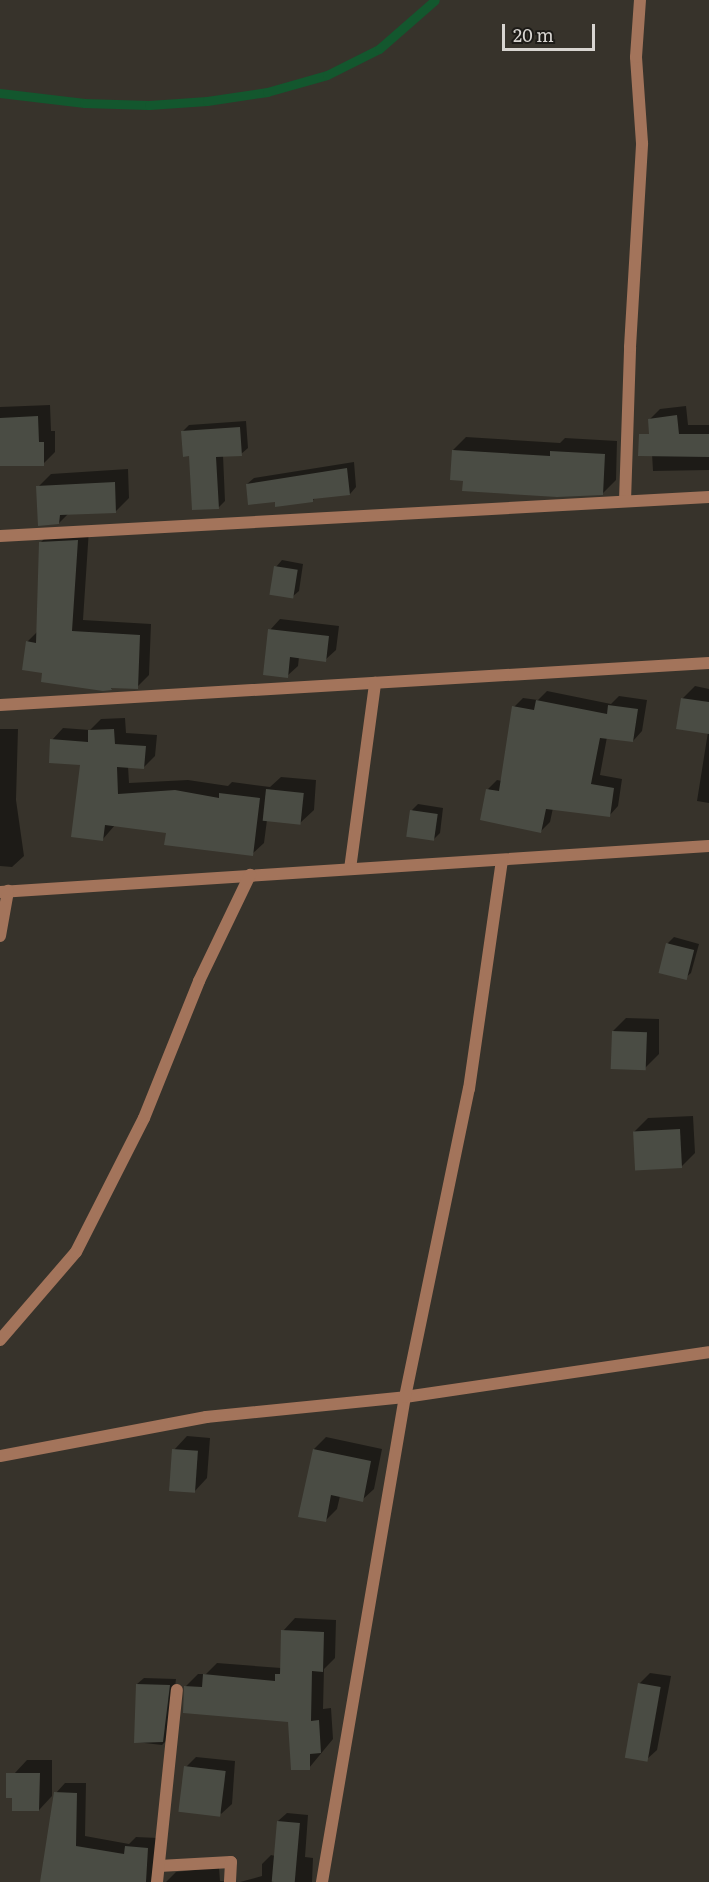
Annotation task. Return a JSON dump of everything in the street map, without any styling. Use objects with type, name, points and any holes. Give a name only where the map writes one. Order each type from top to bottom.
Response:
[{"type":"street","points":[[625,501],[630,347],[642,143],[636,57],[640,0]]},
{"type":"street","points":[[0,536],[709,497]]},
{"type":"street","points":[[0,705],[709,663]]},
{"type":"street","points":[[350,868],[375,683]]},
{"type":"street","points":[[0,936],[4,891],[709,846]]},
{"type":"street","points":[[322,1882],[405,1397],[469,1089],[502,861]]},
{"type":"street","points":[[0,1340],[76,1252],[144,1118],[199,981],[250,875]]},
{"type":"street","points":[[0,1456],[206,1417],[405,1397],[709,1352]]},
{"type":"street","points":[[157,1882],[177,1690]]},
{"type":"street","points":[[159,1866],[231,1862],[230,1882]]},
{"type":"building","points":[[677,415],[679,434],[709,434],[709,457],[638,456],[639,434],[649,434],[648,419]]},
{"type":"building","points":[[38,416],[39,442],[44,442],[44,466],[0,466],[0,418]]},
{"type":"building","points":[[240,427],[242,456],[216,457],[219,509],[192,510],[189,456],[183,457],[181,431]]},
{"type":"building","points":[[452,450],[550,456],[550,451],[605,454],[603,495],[557,497],[462,491],[463,481],[450,480]]},
{"type":"building","points":[[347,468],[350,495],[313,499],[313,502],[275,507],[275,502],[248,505],[246,484]]},
{"type":"building","points":[[115,482],[116,513],[60,515],[59,524],[38,526],[36,486]]},
{"type":"building","points":[[78,540],[72,631],[140,635],[138,689],[111,688],[112,690],[103,691],[41,682],[42,673],[22,670],[26,641],[36,643],[39,542]]},
{"type":"building","points":[[274,566],[298,570],[293,598],[269,595]]},
{"type":"building","points":[[268,629],[329,636],[326,662],[290,657],[288,678],[263,675]]},
{"type":"building","points":[[681,698],[709,702],[709,734],[676,729]]},
{"type":"building","points":[[536,700],[607,714],[608,705],[638,709],[633,742],[600,738],[591,784],[614,788],[610,817],[546,809],[541,833],[480,820],[486,789],[499,791],[512,706],[534,710]]},
{"type":"building","points":[[114,729],[115,744],[146,746],[144,769],[117,767],[118,794],[175,790],[219,798],[219,793],[260,798],[253,856],[164,845],[166,833],[105,825],[103,841],[71,837],[80,765],[49,763],[50,739],[88,742],[88,730]]},
{"type":"building","points":[[266,789],[304,793],[300,825],[263,821]]},
{"type":"building","points":[[410,810],[438,814],[434,841],[406,837]]},
{"type":"building","points":[[666,943],[694,950],[687,980],[659,973]]},
{"type":"building","points":[[612,1031],[647,1032],[646,1070],[611,1069]]},
{"type":"building","points":[[680,1129],[682,1168],[635,1170],[633,1131]]},
{"type":"building","points":[[172,1449],[198,1451],[195,1493],[169,1491]]},
{"type":"building","points":[[313,1449],[371,1461],[363,1502],[331,1495],[326,1522],[298,1517]]},
{"type":"building","points":[[281,1630],[324,1632],[323,1672],[312,1671],[311,1721],[319,1720],[321,1753],[310,1754],[310,1770],[291,1770],[288,1722],[183,1713],[184,1686],[202,1687],[203,1674],[275,1681],[275,1674],[280,1674]]},
{"type":"building","points":[[638,1683],[661,1687],[647,1762],[625,1758]]},
{"type":"building","points":[[136,1684],[170,1685],[163,1742],[134,1743]]},
{"type":"building","points":[[184,1766],[226,1771],[220,1817],[178,1812]]},
{"type":"building","points":[[6,1773],[40,1773],[39,1811],[12,1811],[12,1798],[6,1798]]},
{"type":"building","points":[[54,1792],[77,1793],[76,1846],[124,1854],[125,1846],[148,1848],[146,1882],[40,1882]]},
{"type":"building","points":[[277,1821],[300,1823],[295,1882],[272,1882]]},
{"type":"waterway","points":[[0,93],[84,103],[149,105],[207,101],[267,92],[327,75],[379,49],[435,0]]}]
